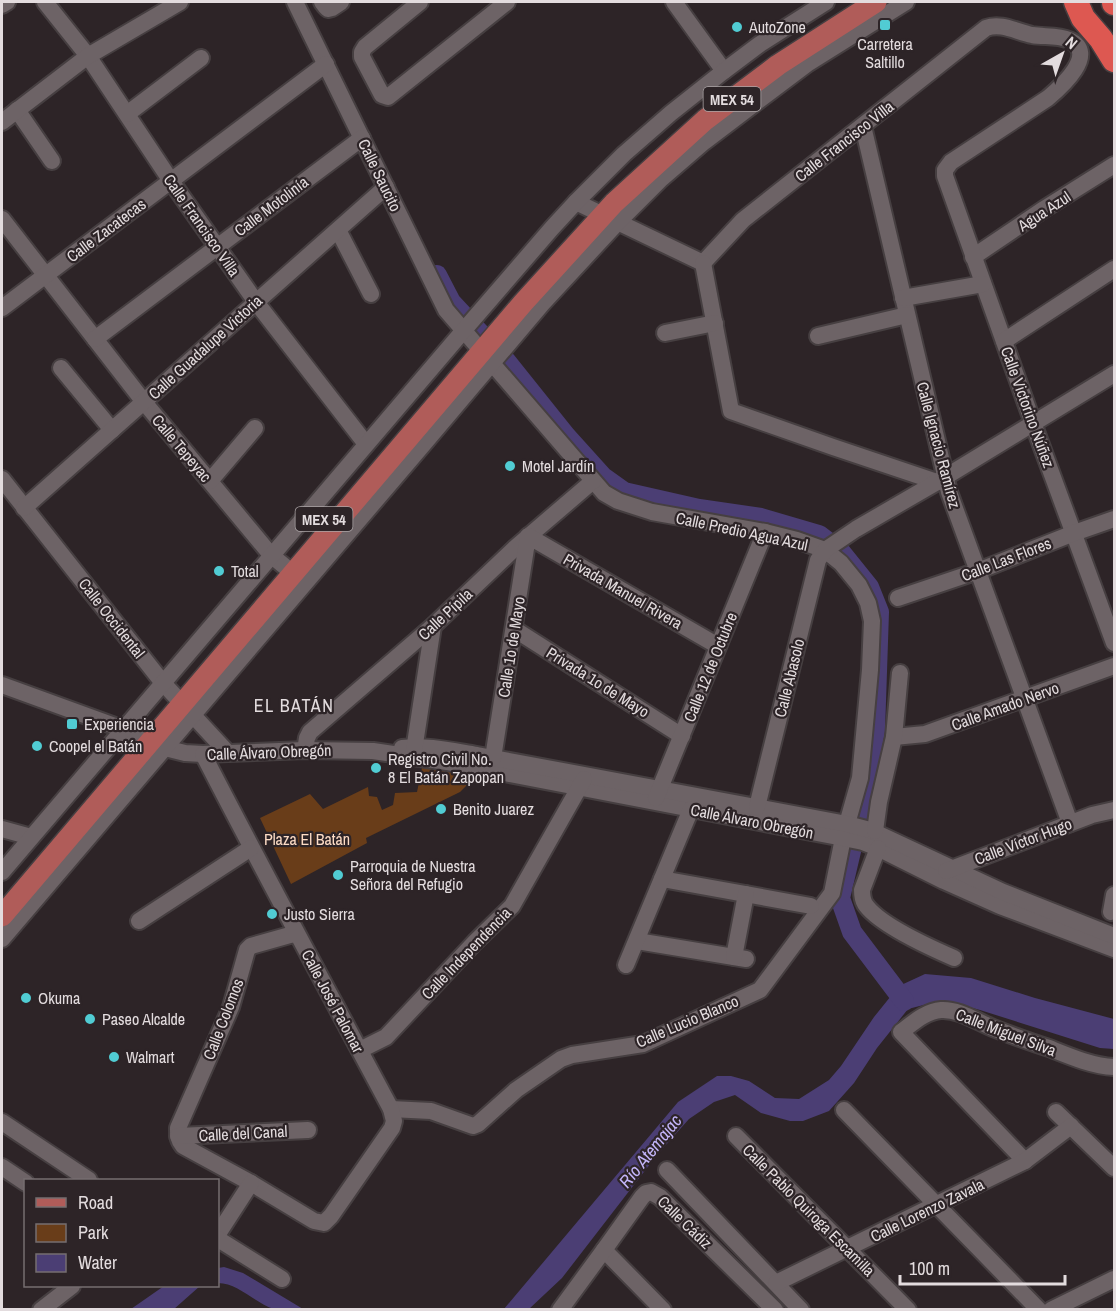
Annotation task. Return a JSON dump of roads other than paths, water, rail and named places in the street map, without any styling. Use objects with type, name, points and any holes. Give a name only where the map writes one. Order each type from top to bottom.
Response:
[{"type":"highway","points":[[1076,2],[1083,18],[1101,39],[1114,60]]},
{"type":"main road","name":"MEX 54","points":[[478,347],[507,334],[597,212],[644,157],[740,76],[851,2]]},
{"type":"main road","name":"MEX 54","points":[[2,898],[144,739],[478,347],[502,297],[705,120],[778,64],[876,2]]},
{"type":"main road","points":[[1069,2],[1082,2]]},
{"type":"main road","name":"MEX 54","points":[[2,916],[144,739]]},
{"type":"street","points":[[2,5],[7,2]]},
{"type":"street","name":"Calle Francisco Villa","points":[[45,2],[88,56],[171,181],[256,302],[366,444]]},
{"type":"street","points":[[2,122],[88,56],[180,2]]},
{"type":"street","name":"Calle Saucito","points":[[295,2],[446,310],[478,347]]},
{"type":"street","points":[[420,2],[365,47],[362,52],[362,57],[382,95],[388,97],[507,2]]},
{"type":"street","points":[[674,2],[724,71]]},
{"type":"street","points":[[597,212],[624,154],[724,71],[760,44],[826,2]]},
{"type":"street","points":[[597,212],[660,180],[704,142],[807,64],[906,2]]},
{"type":"street","name":"Calle Francisco Villa","points":[[703,263],[743,220],[982,30],[991,26],[1000,26],[1025,33],[1069,40],[1079,48],[1079,62],[1070,76],[1048,98],[951,162],[945,170]]},
{"type":"street","points":[[127,114],[201,58]]},
{"type":"street","name":"Calle Zacatecas","points":[[2,308],[326,64]]},
{"type":"street","points":[[17,110],[52,161]]},
{"type":"street","name":"Calle Ignacio Ramírez","points":[[863,126],[905,307],[941,480],[949,492],[1070,823]]},
{"type":"street","name":"Calle Motolinía","points":[[95,339],[362,138]]},
{"type":"street","name":"Agua Azul","points":[[974,257],[1114,165]]},
{"type":"street","name":"Calle Victorino Núñez","points":[[945,170],[945,180],[1114,643]]},
{"type":"street","name":"Calle Guadalupe Victoria","points":[[24,508],[386,187]]},
{"type":"street","points":[[597,212],[703,263],[731,411],[941,480]]},
{"type":"street","name":"Calle Tepeyac","points":[[2,219],[144,402],[210,482],[289,569]]},
{"type":"street","points":[[338,230],[371,294]]},
{"type":"street","points":[[1004,341],[1114,269]]},
{"type":"street","points":[[818,336],[983,284]]},
{"type":"street","points":[[665,333],[715,323]]},
{"type":"street","points":[[2,939],[144,739],[289,569],[366,444],[478,347]]},
{"type":"street","name":"Calle Predio Agua Azul","points":[[478,347],[604,493],[618,501],[652,512],[765,532],[826,550],[841,563],[859,585],[868,603],[872,621],[870,670],[861,778],[847,831]]},
{"type":"street","points":[[61,368],[112,430]]},
{"type":"street","points":[[826,550],[856,529],[1114,374]]},
{"type":"street","points":[[210,482],[255,428]]},
{"type":"street","name":"Calle Occidental","points":[[2,479],[178,699],[227,752]]},
{"type":"street","name":"Calle Pípila","points":[[305,750],[310,732],[433,626],[528,536],[593,481]]},
{"type":"street","name":"Calle Las Flores","points":[[898,598],[978,571],[1114,519]]},
{"type":"street","name":"Calle 12 de Octubre","points":[[657,796],[765,532]]},
{"type":"street","name":"Calle 1o de Mayo","points":[[493,758],[528,536]]},
{"type":"street","name":"Privada Manuel Rivera","points":[[528,536],[718,646]]},
{"type":"street","name":"Calle Abasolo","points":[[757,807],[818,560],[826,550]]},
{"type":"street","points":[[414,752],[433,626]]},
{"type":"street","name":"Privada 1o de Mayo","points":[[514,629],[682,736]]},
{"type":"street","name":"Calle Amado Nervo","points":[[894,737],[925,734],[1114,666]]},
{"type":"street","points":[[900,673],[894,737],[879,802],[862,896],[866,905],[878,917],[914,940],[954,958]]},
{"type":"street","name":"Calle Álvaro Obregón","points":[[2,685],[185,753],[335,749],[414,752],[440,748],[493,758],[583,782]]},
{"type":"street","points":[[91,718],[99,734],[103,752]]},
{"type":"street","points":[[2,872],[103,752],[144,739]]},
{"type":"street","name":"Calle Álvaro Obregón","points":[[414,752],[447,762],[583,782],[657,796],[757,807],[872,838],[952,868],[1003,892],[1114,936]]},
{"type":"street","name":"Calle José Palomar","points":[[203,754],[393,1115]]},
{"type":"street","name":"Calle Independencia","points":[[360,1050],[386,1036],[512,906],[583,782]]},
{"type":"street","name":"Calle Álvaro Obregón","points":[[657,796],[691,809],[847,831]]},
{"type":"street","points":[[626,965],[691,809]]},
{"type":"street","name":"Calle Víctor Hugo","points":[[933,876],[1092,814],[1114,810]]},
{"type":"street","points":[[2,829],[31,837]]},
{"type":"street","name":"Calle Lucio Blanco","points":[[393,1115],[431,1111],[473,1126],[516,1090],[561,1059],[572,1055],[643,1044],[760,990],[832,893],[847,831]]},
{"type":"street","name":"Calle Álvaro Obregón","points":[[872,838],[933,876],[1000,906],[1114,949]]},
{"type":"street","points":[[139,921],[251,848]]},
{"type":"street","points":[[662,879],[811,906]]},
{"type":"street","points":[[637,941],[740,958],[746,894]]},
{"type":"street","name":"Calle Colomos","points":[[178,1136],[178,1128],[231,1007],[247,950],[251,946],[297,933]]},
{"type":"street","name":"Calle Miguel Silva","points":[[1025,1161],[901,1032],[928,1013],[950,1010],[1071,1057],[1105,1067],[1114,1067]]},
{"type":"street","points":[[844,1110],[1039,1310]]},
{"type":"street","points":[[1056,1112],[1114,1168]]},
{"type":"street","points":[[178,1136],[183,1146],[314,1221],[324,1222],[331,1216],[392,1128],[393,1115]]},
{"type":"street","points":[[2,1122],[87,1179]]},
{"type":"street","name":"Calle Lorenzo Zavala","points":[[776,1283],[1025,1161],[1071,1126]]},
{"type":"street","name":"Calle del Canal","points":[[178,1136],[308,1130]]},
{"type":"street","name":"Calle Pablo Quiroga Escamilla","points":[[736,1136],[908,1310]]},
{"type":"street","points":[[2,1167],[24,1182]]},
{"type":"street","points":[[668,1170],[801,1310]]},
{"type":"street","points":[[219,1232],[251,1183]]},
{"type":"street","name":"Calle Cádiz","points":[[560,1310],[642,1197],[651,1192],[660,1197],[775,1310]]},
{"type":"street","points":[[219,1240],[282,1279]]},
{"type":"street","points":[[604,1250],[663,1310]]},
{"type":"street","points":[[1051,1310],[1114,1279]]},
{"type":"street","points":[[41,1310],[71,1287]]},
{"type":"street","points":[[1076,1297],[1089,1310]]},
{"type":"water","name":"Río Atemajac","points":[[925,974],[971,978],[1114,1019],[1114,1049],[1100,1048],[943,1000],[908,1009],[877,1048],[854,1083],[829,1111],[803,1121],[790,1121],[761,1113],[735,1095],[714,1102],[689,1119],[657,1155],[562,1278],[529,1309],[504,1309],[678,1102],[717,1076],[731,1076],[749,1081],[775,1098],[799,1099],[829,1080],[899,986]]},
{"type":"water","points":[[224,1267],[243,1273],[303,1309],[274,1309],[233,1286],[219,1283],[219,1268]]},
{"type":"water","points":[[163,1287],[199,1287],[174,1309],[131,1309]]},
{"type":"waterway","points":[[437,275],[451,302],[506,361],[566,436],[603,477],[624,492],[699,509],[761,518],[819,535],[840,551],[869,587],[879,612],[875,731],[860,813],[840,898],[852,932],[904,1001]]},
{"type":"place","name":"Carretera Saltillo","points":[[885,25]]},
{"type":"place","name":"AutoZone","points":[[737,27]]},
{"type":"place","name":"Motel Jardín","points":[[510,466]]},
{"type":"place","name":"Total","points":[[219,571]]},
{"type":"place","name":"Experiencia","points":[[72,724]]},
{"type":"place","name":"Coopel el Batán","points":[[37,746]]},
{"type":"place","name":"Registro Civil No. 8 El Batán Zapopan","points":[[376,768]]},
{"type":"place","name":"Benito Juarez","points":[[441,809]]},
{"type":"place","name":"Parroquia de Nuestra Señora del Refugio","points":[[338,875]]},
{"type":"place","name":"Justo Sierra","points":[[272,914]]},
{"type":"place","name":"Okuma","points":[[26,998]]},
{"type":"place","name":"Paseo Alcalde","points":[[90,1019]]},
{"type":"place","name":"Walmart","points":[[114,1057]]},
{"type":"district","name":"EL BATÁN","points":[[294,705]]},
{"type":"park label","name":"Plaza El Batán","points":[[307,839]]}]
